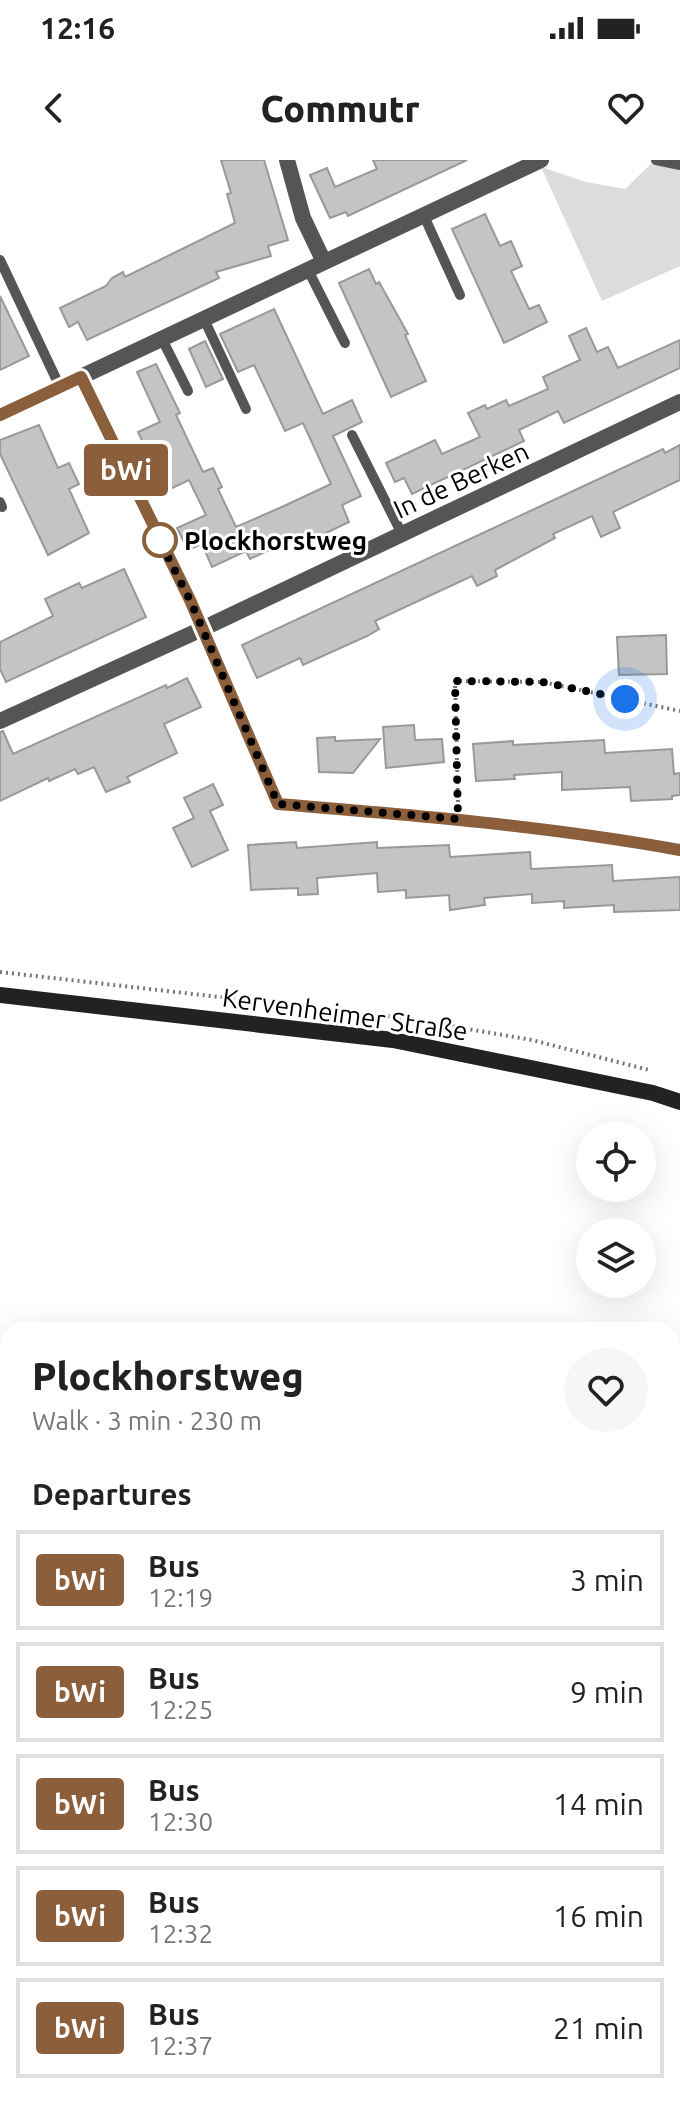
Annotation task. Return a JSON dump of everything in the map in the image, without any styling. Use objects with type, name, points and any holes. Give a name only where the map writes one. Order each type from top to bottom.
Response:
[{"type":"main road","name":"Kervenheimer Straße","points":[[0,995],[393,1040],[638,1090],[680,1102]]},
{"type":"street","points":[[287,160],[303,218],[324,262]]},
{"type":"street","points":[[0,415],[541,160]]},
{"type":"street","points":[[81,377],[190,600],[278,804],[458,819],[617,838],[680,850]]},
{"type":"street","name":"In de Berken","points":[[0,721],[202,629],[680,402]]},
{"type":"lane","points":[[656,160],[680,165]]},
{"type":"lane","points":[[424,216],[460,295]]},
{"type":"lane","points":[[0,260],[60,387]]},
{"type":"lane","points":[[308,270],[345,343]]},
{"type":"lane","points":[[204,319],[246,409]]},
{"type":"lane","points":[[162,339],[188,391]]},
{"type":"lane","points":[[352,435],[402,534]]},
{"type":"path","points":[[458,819],[455,681],[542,682],[680,711]]},
{"type":"shaded area","points":[[655,160],[680,166],[680,266],[602,301],[541,167],[586,182],[625,189]]},
{"type":"building","points":[[221,160],[264,160],[288,240],[268,246],[271,256],[216,272],[219,278],[87,340],[78,322],[69,327],[60,308],[106,286],[123,272],[125,277],[235,223],[227,194],[231,193]]},
{"type":"building","points":[[373,160],[467,160],[348,216],[346,212],[330,218],[310,175],[327,168],[335,187],[377,169]]},
{"type":"building","points":[[485,214],[500,246],[511,241],[522,266],[511,271],[529,309],[539,305],[547,322],[504,343],[452,229]]},
{"type":"building","points":[[369,269],[408,334],[405,335],[426,381],[391,397],[339,283]]},
{"type":"building","points":[[0,296],[29,356],[0,370]]},
{"type":"building","points":[[274,309],[323,414],[352,400],[362,422],[333,436],[361,496],[342,505],[349,522],[301,545],[297,537],[250,559],[246,551],[212,567],[202,544],[188,550],[177,528],[206,515],[189,480],[166,491],[138,432],[160,422],[137,372],[156,364],[180,413],[176,415],[203,472],[213,468],[222,487],[218,489],[236,527],[284,506],[331,484],[303,423],[285,431],[254,365],[238,372],[220,334]]},
{"type":"building","points":[[586,328],[597,352],[608,347],[618,368],[680,340],[680,368],[564,423],[558,411],[519,430],[524,441],[412,494],[404,478],[395,482],[386,463],[435,440],[442,454],[480,437],[468,413],[506,400],[509,406],[548,389],[543,377],[580,360],[569,336]]},
{"type":"building","points":[[205,341],[223,379],[206,387],[189,349]]},
{"type":"building","points":[[39,425],[58,468],[69,463],[79,484],[69,489],[89,533],[48,555],[0,454],[0,440]]},
{"type":"building","points":[[680,445],[680,480],[613,512],[620,528],[601,537],[592,516],[553,534],[555,538],[495,570],[497,576],[477,586],[472,576],[375,621],[379,629],[367,636],[303,665],[300,658],[257,678],[242,645],[663,449],[665,453]]},
{"type":"building","points":[[124,569],[146,617],[6,682],[0,669],[0,642],[53,616],[45,599],[79,583],[82,588]]},
{"type":"building","points":[[666,635],[667,674],[619,675],[617,637]]},
{"type":"building","points":[[187,678],[201,707],[164,724],[177,753],[127,777],[130,782],[106,792],[94,767],[78,774],[75,769],[49,781],[48,778],[0,801],[0,732],[3,731],[13,754]]},
{"type":"building","points":[[414,725],[415,740],[442,739],[444,762],[386,768],[383,727]]},
{"type":"building","points":[[335,737],[335,741],[380,739],[353,773],[319,772],[317,738]]},
{"type":"building","points":[[604,740],[605,753],[672,749],[674,774],[680,773],[680,795],[672,796],[672,799],[631,801],[630,787],[562,790],[562,772],[476,781],[473,744]]},
{"type":"building","points":[[213,784],[223,805],[210,811],[228,850],[192,867],[173,828],[194,818],[184,798]]},
{"type":"building","points":[[296,842],[297,848],[377,842],[377,848],[449,845],[450,857],[530,852],[531,869],[612,865],[613,881],[680,877],[680,910],[614,912],[614,905],[564,908],[564,901],[532,903],[532,894],[484,898],[485,905],[450,910],[449,895],[406,898],[406,890],[378,892],[377,873],[317,878],[318,894],[298,895],[298,888],[251,890],[248,845]]},
{"type":"bus line","name":"bWi","points":[[0,415],[81,377],[190,600],[278,804],[458,819],[617,838],[680,850]]},
{"type":"place","name":"Plockhorstweg","points":[[160,540]]},
{"type":"route","points":[[160,540],[154,530],[190,600],[278,804],[458,819],[455,681],[542,682],[625,699]]}]
